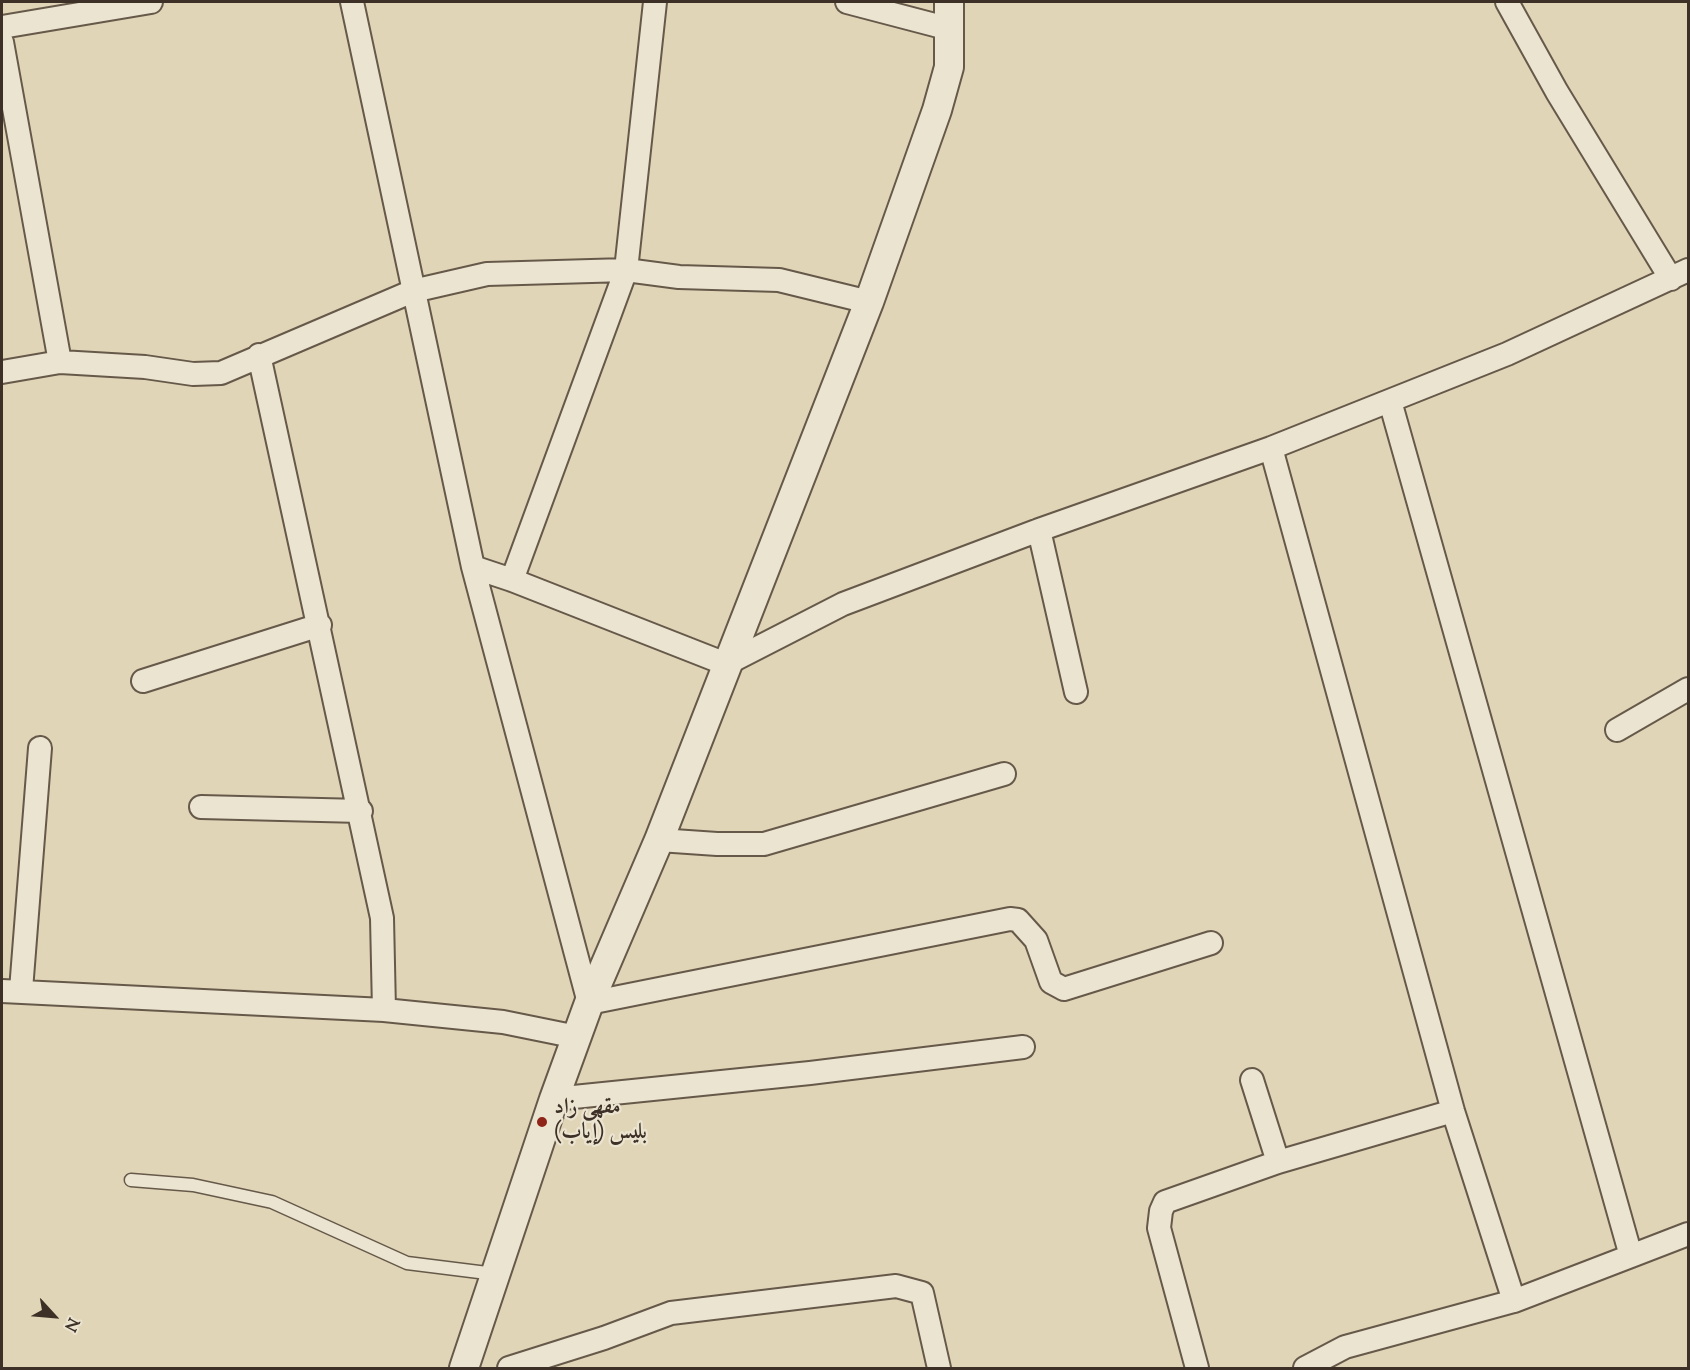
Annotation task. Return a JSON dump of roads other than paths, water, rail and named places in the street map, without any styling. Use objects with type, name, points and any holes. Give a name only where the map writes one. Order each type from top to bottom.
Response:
[{"type":"street","points":[[2,27],[151,2]]},
{"type":"street","points":[[352,2],[472,567],[589,1003]]},
{"type":"street","points":[[512,580],[626,270],[655,2]]},
{"type":"street","points":[[847,2],[950,29]]},
{"type":"street","points":[[464,1368],[554,1099],[589,1003],[658,840],[869,302],[937,110],[949,67],[949,2]]},
{"type":"street","points":[[472,567],[512,580],[726,664],[843,604],[1039,530],[1271,448],[1507,354],[1680,275],[1557,92],[1507,2]]},
{"type":"street","points":[[2,42],[60,362]]},
{"type":"street","points":[[2,372],[60,362],[145,367],[193,374],[221,373],[413,291],[487,274],[626,270],[679,277],[779,280],[869,302]]},
{"type":"street","points":[[260,355],[361,811],[382,918],[384,1010]]},
{"type":"street","points":[[1390,401],[1631,1256]]},
{"type":"street","points":[[1271,448],[1453,1111],[1514,1301]]},
{"type":"street","points":[[1039,530],[1076,692]]},
{"type":"street","points":[[143,681],[320,625]]},
{"type":"street","points":[[1617,730],[1689,689]]},
{"type":"street","points":[[40,748],[11,990],[384,1010],[503,1022],[577,1037]]},
{"type":"street","points":[[658,840],[764,844],[1004,774]]},
{"type":"street","points":[[201,807],[361,811]]},
{"type":"street","points":[[589,1003],[1010,919],[1018,920],[1036,940],[1051,982],[1064,989],[1211,943]]},
{"type":"street","points":[[554,1099],[810,1073],[1023,1047]]},
{"type":"street","points":[[1252,1080],[1278,1162]]},
{"type":"street","points":[[1197,1368],[1159,1228],[1161,1211],[1165,1202],[1187,1192],[1278,1162],[1453,1111]]},
{"type":"street","points":[[1305,1368],[1345,1347],[1514,1301],[1689,1234]]},
{"type":"street","points":[[508,1368],[604,1338],[671,1313],[896,1286],[922,1293],[939,1368]]},
{"type":"lane","points":[[131,1180],[193,1185],[272,1202],[407,1263],[495,1274]]},
{"type":"place","name":"مقهى زاد بليس (إياب)","points":[[542,1122]]}]
